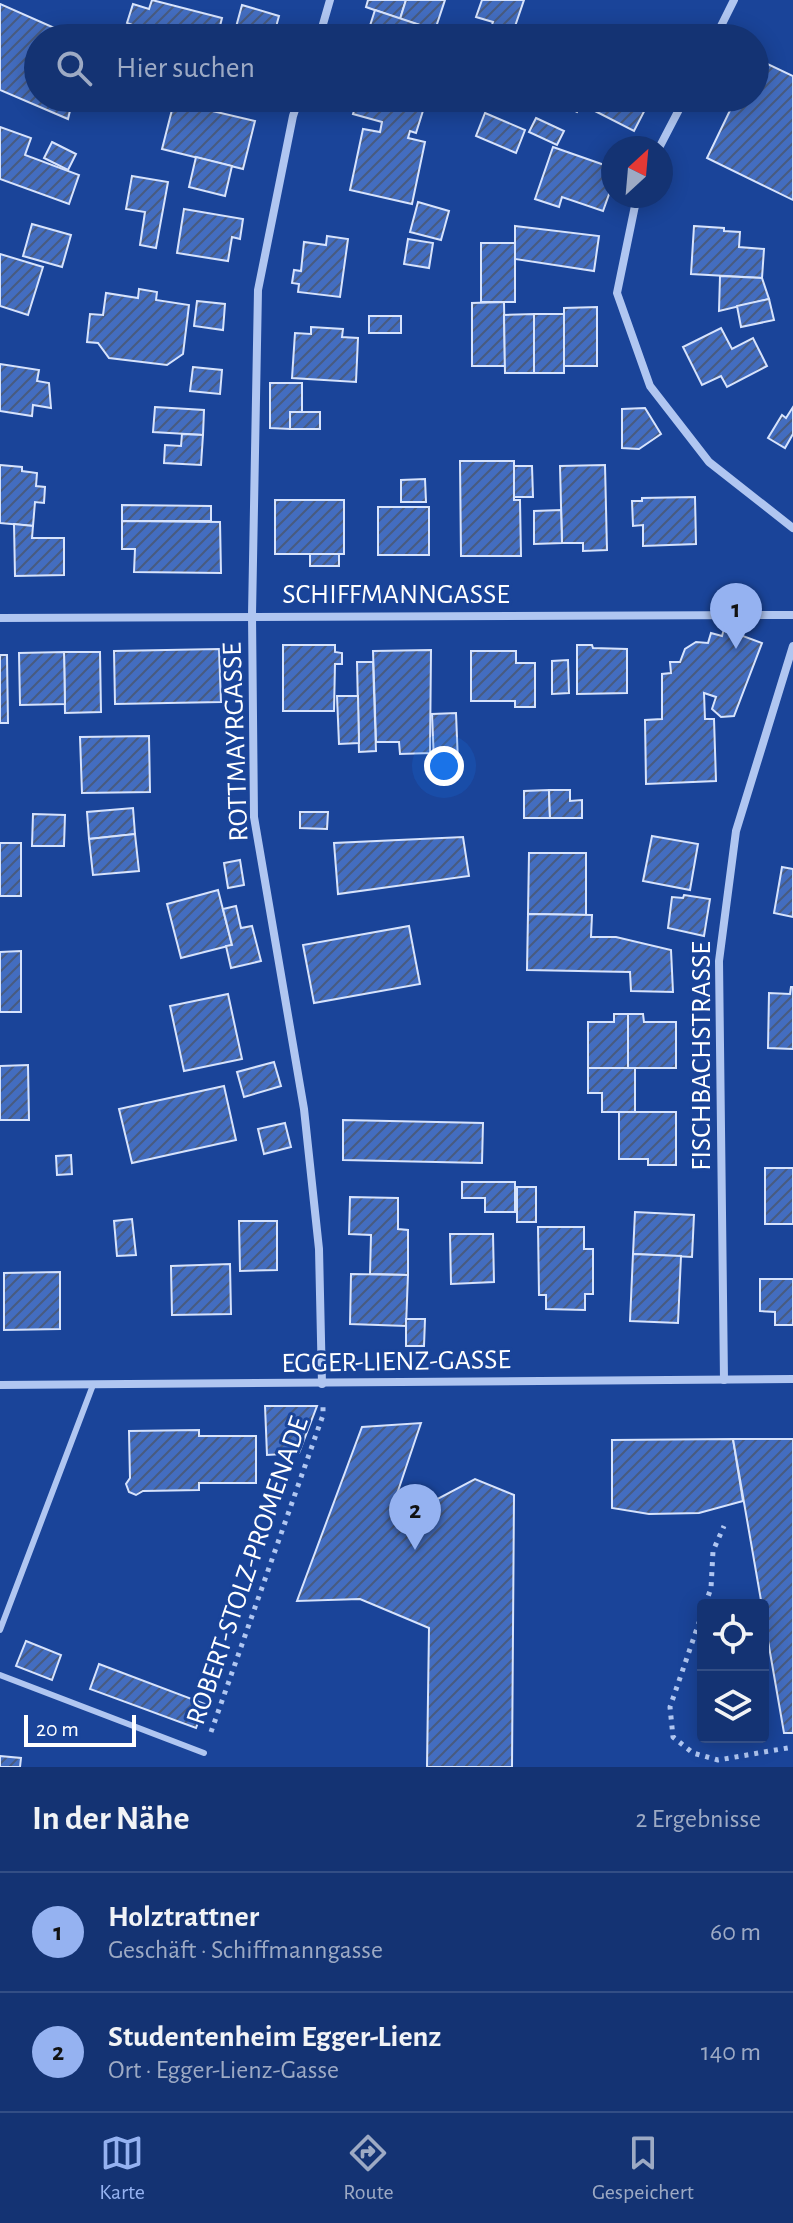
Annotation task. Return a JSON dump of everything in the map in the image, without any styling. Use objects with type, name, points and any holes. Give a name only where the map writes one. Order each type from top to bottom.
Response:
[{"type":"street","points":[[323,24],[330,0]]},
{"type":"street","points":[[722,24],[734,0]]},
{"type":"street","name":"ROTTMAYRGASSE","points":[[294,112],[258,290],[252,615],[254,817],[304,1109],[319,1249],[322,1384]]},
{"type":"street","points":[[665,136],[678,112]]},
{"type":"street","points":[[635,208],[617,293],[650,386],[709,462],[793,528]]},
{"type":"street","name":"SCHIFFMANNGASSE","points":[[0,618],[793,615]]},
{"type":"street","name":"FISCHBACHSTRASSE","points":[[724,1380],[719,961],[736,831],[793,646]]},
{"type":"street","name":"EGGER-LIENZ-GASSE","points":[[0,1385],[793,1379]]},
{"type":"lane","points":[[0,1630],[93,1385]]},
{"type":"lane","points":[[0,1675],[204,1753]]},
{"type":"path","name":"ROBERT-STOLZ-PROMENADE","points":[[204,1753],[323,1415],[322,1384]]},
{"type":"path","points":[[707,1599],[711,1588],[713,1551],[724,1526]]},
{"type":"path","points":[[697,1628],[670,1707],[673,1737],[693,1753],[718,1760],[793,1747]]},
{"type":"building","points":[[152,0],[222,18],[220,24],[127,23],[133,4],[149,9]]},
{"type":"building","points":[[368,0],[406,0],[400,19],[366,7]]},
{"type":"building","points":[[406,0],[445,0],[437,24],[416,24],[400,19]]},
{"type":"building","points":[[482,0],[524,0],[516,24],[492,24],[476,17]]},
{"type":"building","points":[[0,4],[45,24],[24,24],[24,100],[0,90]]},
{"type":"building","points":[[242,5],[279,16],[277,24],[237,24]]},
{"type":"building","points":[[375,10],[417,24],[371,24]]},
{"type":"building","points":[[769,65],[793,76],[793,200],[707,158],[729,112],[769,112]]},
{"type":"building","points":[[52,112],[70,112],[68,119]]},
{"type":"building","points":[[171,112],[217,112],[255,121],[243,169],[162,149]]},
{"type":"building","points":[[423,112],[416,133],[410,131],[408,138],[425,142],[412,204],[350,190],[363,129],[380,132],[382,122],[353,114]]},
{"type":"building","points":[[597,112],[644,112],[634,131]]},
{"type":"building","points":[[485,113],[525,130],[516,153],[476,136]]},
{"type":"building","points":[[536,118],[564,131],[557,145],[529,132]]},
{"type":"building","points":[[0,127],[31,138],[25,155],[79,175],[69,204],[0,179]]},
{"type":"building","points":[[52,142],[76,154],[68,170],[44,158]]},
{"type":"building","points":[[553,147],[601,164],[603,211],[562,197],[559,207],[535,199]]},
{"type":"building","points":[[196,157],[232,166],[225,196],[189,187]]},
{"type":"building","points":[[132,176],[168,182],[156,248],[140,245],[145,212],[126,209]]},
{"type":"building","points":[[418,202],[449,211],[441,240],[410,232]]},
{"type":"building","points":[[184,209],[243,219],[240,239],[232,237],[228,261],[177,253]]},
{"type":"building","points":[[32,224],[71,235],[62,267],[23,256]]},
{"type":"building","points":[[515,226],[599,236],[594,271],[515,259]]},
{"type":"building","points":[[694,226],[740,232],[739,247],[764,249],[762,278],[691,274]]},
{"type":"building","points":[[327,236],[348,239],[340,297],[298,292],[299,284],[292,283],[294,270],[301,271],[304,242],[326,245]]},
{"type":"building","points":[[408,239],[433,243],[429,268],[404,264]]},
{"type":"building","points":[[481,243],[515,243],[515,302],[481,302]]},
{"type":"building","points":[[0,254],[43,267],[28,315],[0,306]]},
{"type":"building","points":[[720,276],[762,278],[769,299],[719,311]]},
{"type":"building","points":[[139,289],[157,292],[156,300],[189,305],[183,354],[167,365],[109,358],[98,343],[87,342],[90,314],[103,315],[106,293],[138,298]]},
{"type":"building","points":[[769,299],[774,320],[741,327],[737,306]]},
{"type":"building","points":[[197,301],[225,304],[223,330],[194,326]]},
{"type":"building","points":[[504,302],[505,366],[472,366],[472,303]]},
{"type":"building","points":[[597,307],[597,366],[564,366],[564,308]]},
{"type":"building","points":[[534,314],[564,314],[564,373],[534,373]]},
{"type":"building","points":[[534,314],[534,373],[505,373],[504,315]]},
{"type":"building","points":[[369,316],[401,316],[401,333],[369,333]]},
{"type":"building","points":[[311,327],[343,329],[342,337],[358,338],[356,382],[292,378],[295,333],[311,334]]},
{"type":"building","points":[[721,328],[732,349],[753,338],[767,366],[727,387],[721,376],[702,385],[683,347]]},
{"type":"building","points":[[0,364],[39,370],[37,381],[49,383],[51,408],[33,405],[32,416],[0,411]]},
{"type":"building","points":[[193,367],[222,370],[220,394],[190,391]]},
{"type":"building","points":[[270,383],[302,383],[302,412],[290,412],[290,429],[270,428]]},
{"type":"building","points":[[155,407],[204,410],[203,435],[153,432]]},
{"type":"building","points":[[793,407],[793,434],[785,448],[768,438],[782,415],[786,418]]},
{"type":"building","points":[[645,408],[661,434],[639,449],[622,448],[622,409]]},
{"type":"building","points":[[290,412],[320,412],[320,429],[290,429]]},
{"type":"building","points":[[182,434],[203,435],[201,465],[164,463],[165,445],[181,446]]},
{"type":"building","points":[[460,461],[514,461],[514,500],[520,500],[521,556],[461,556]]},
{"type":"building","points":[[0,465],[22,467],[22,471],[37,473],[36,486],[45,487],[44,503],[35,502],[33,526],[0,523]]},
{"type":"building","points":[[605,465],[607,550],[583,551],[583,543],[562,543],[560,466]]},
{"type":"building","points":[[514,466],[532,466],[533,497],[514,497]]},
{"type":"building","points":[[425,479],[426,502],[401,502],[401,480]]},
{"type":"building","points":[[695,497],[696,544],[643,546],[643,525],[633,526],[632,501]]},
{"type":"building","points":[[275,500],[344,500],[344,554],[275,554]]},
{"type":"building","points":[[122,505],[211,506],[211,521],[122,521]]},
{"type":"building","points":[[378,507],[429,507],[429,555],[378,555]]},
{"type":"building","points":[[561,510],[562,543],[534,544],[534,511]]},
{"type":"building","points":[[122,521],[220,522],[221,573],[134,572],[135,549],[122,549]]},
{"type":"building","points":[[14,524],[33,526],[32,538],[64,538],[64,575],[15,576]]},
{"type":"building","points":[[310,554],[339,554],[339,566],[310,566]]},
{"type":"building","points":[[724,629],[762,643],[734,716],[721,717],[712,709],[716,697],[704,693],[705,719],[714,719],[716,781],[646,784],[645,720],[662,719],[662,674],[671,673],[670,662],[680,662],[685,649],[696,642],[708,643],[711,633],[722,636]]},
{"type":"building","points":[[283,645],[335,645],[335,652],[342,653],[342,664],[335,664],[334,711],[283,711]]},
{"type":"building","points":[[577,645],[627,649],[627,693],[577,694]]},
{"type":"building","points":[[219,649],[221,702],[115,704],[114,651]]},
{"type":"building","points":[[431,650],[430,753],[400,754],[399,742],[376,742],[373,651]]},
{"type":"building","points":[[471,651],[516,651],[516,663],[535,663],[535,707],[515,707],[515,701],[471,701]]},
{"type":"building","points":[[64,652],[100,652],[101,712],[65,713]]},
{"type":"building","points":[[64,652],[65,704],[20,705],[19,653]]},
{"type":"building","points":[[0,655],[7,655],[8,723],[0,723]]},
{"type":"building","points":[[568,660],[569,693],[552,694],[552,661]]},
{"type":"building","points":[[357,662],[373,662],[376,751],[359,752]]},
{"type":"building","points":[[337,696],[358,696],[359,743],[339,744]]},
{"type":"building","points":[[456,713],[458,762],[434,762],[432,714]]},
{"type":"building","points":[[149,736],[150,792],[82,793],[80,737]]},
{"type":"building","points":[[549,790],[550,818],[524,818],[524,791]]},
{"type":"building","points":[[549,790],[570,790],[570,801],[582,800],[582,818],[550,818]]},
{"type":"building","points":[[133,808],[135,834],[89,839],[87,812]]},
{"type":"building","points":[[300,812],[328,812],[327,829],[300,828]]},
{"type":"building","points":[[33,814],[65,815],[64,846],[32,846]]},
{"type":"building","points":[[135,834],[139,871],[93,875],[89,839]]},
{"type":"building","points":[[652,836],[698,844],[690,890],[643,881]]},
{"type":"building","points":[[463,837],[469,876],[338,894],[334,843]]},
{"type":"building","points":[[0,843],[21,843],[21,896],[0,896]]},
{"type":"building","points":[[529,853],[586,853],[586,915],[528,914]]},
{"type":"building","points":[[240,860],[244,885],[228,888],[224,863]]},
{"type":"building","points":[[782,867],[793,869],[793,917],[774,913]]},
{"type":"building","points":[[218,890],[232,945],[181,958],[167,904]]},
{"type":"building","points":[[684,895],[710,899],[704,936],[668,928],[672,897],[683,898]]},
{"type":"building","points":[[236,906],[241,928],[252,926],[261,961],[231,968],[226,946],[232,945],[223,909]]},
{"type":"building","points":[[528,914],[592,915],[591,937],[616,937],[671,950],[673,992],[631,991],[630,972],[527,970]]},
{"type":"building","points":[[409,926],[420,984],[314,1003],[303,945]]},
{"type":"building","points":[[21,951],[21,1012],[0,1012],[0,952]]},
{"type":"building","points":[[791,987],[793,1049],[768,1048],[769,993],[790,994]]},
{"type":"building","points":[[228,994],[242,1059],[184,1071],[170,1006]]},
{"type":"building","points":[[614,1014],[628,1014],[628,1068],[588,1068],[588,1022],[614,1022]]},
{"type":"building","points":[[628,1014],[643,1014],[644,1022],[676,1022],[676,1068],[628,1068]]},
{"type":"building","points":[[274,1062],[281,1086],[244,1097],[237,1072]]},
{"type":"building","points":[[28,1065],[29,1120],[0,1120],[0,1066]]},
{"type":"building","points":[[588,1068],[635,1068],[635,1112],[602,1112],[602,1093],[588,1093]]},
{"type":"building","points":[[224,1086],[236,1140],[132,1163],[119,1109]]},
{"type":"building","points":[[619,1112],[676,1112],[676,1165],[648,1165],[648,1159],[619,1159]]},
{"type":"building","points":[[343,1120],[483,1123],[482,1163],[343,1160]]},
{"type":"building","points":[[285,1123],[291,1147],[264,1154],[258,1129]]},
{"type":"building","points":[[71,1155],[72,1174],[57,1175],[56,1156]]},
{"type":"building","points":[[765,1168],[793,1168],[793,1224],[765,1224]]},
{"type":"building","points":[[462,1182],[515,1182],[515,1212],[485,1212],[485,1198],[462,1198]]},
{"type":"building","points":[[517,1187],[536,1187],[536,1222],[517,1222]]},
{"type":"building","points":[[350,1197],[398,1198],[398,1229],[408,1230],[408,1275],[370,1274],[371,1235],[349,1234]]},
{"type":"building","points":[[635,1212],[694,1215],[692,1257],[633,1254]]},
{"type":"building","points":[[132,1219],[136,1255],[117,1256],[114,1221]]},
{"type":"building","points":[[239,1221],[277,1221],[277,1270],[240,1271]]},
{"type":"building","points":[[538,1227],[584,1227],[584,1249],[593,1249],[593,1294],[585,1294],[585,1310],[546,1309],[546,1295],[539,1295]]},
{"type":"building","points":[[450,1234],[493,1234],[494,1282],[451,1284]]},
{"type":"building","points":[[633,1254],[681,1256],[678,1323],[630,1321]]},
{"type":"building","points":[[230,1264],[231,1314],[172,1315],[171,1266]]},
{"type":"building","points":[[60,1272],[60,1329],[4,1330],[4,1273]]},
{"type":"building","points":[[351,1274],[408,1275],[406,1326],[350,1324]]},
{"type":"building","points":[[760,1279],[793,1279],[793,1325],[775,1325],[775,1312],[760,1311]]},
{"type":"building","points":[[406,1319],[425,1319],[424,1346],[406,1346]]},
{"type":"building","points":[[265,1406],[317,1406],[299,1453],[267,1455]]},
{"type":"building","points":[[421,1423],[398,1491],[432,1502],[475,1479],[514,1495],[512,1767],[427,1767],[429,1628],[360,1599],[297,1601],[362,1427]]},
{"type":"building","points":[[199,1430],[199,1436],[256,1436],[256,1483],[199,1483],[199,1490],[143,1491],[136,1495],[129,1492],[126,1484],[130,1478],[129,1431]]},
{"type":"building","points":[[733,1439],[743,1501],[699,1513],[649,1514],[612,1508],[612,1440]]},
{"type":"building","points":[[733,1439],[793,1439],[793,1733],[784,1733],[769,1647],[769,1599],[761,1599]]},
{"type":"building","points":[[26,1641],[61,1655],[52,1680],[16,1666]]},
{"type":"building","points":[[99,1664],[205,1704],[196,1728],[90,1689]]},
{"type":"building","points":[[0,1756],[21,1758],[20,1767],[0,1767]]},
{"type":"place","name":"Holztrattner","points":[[736,649]]},
{"type":"place","name":"Studentenheim Egger-Lienz","points":[[415,1550]]}]
